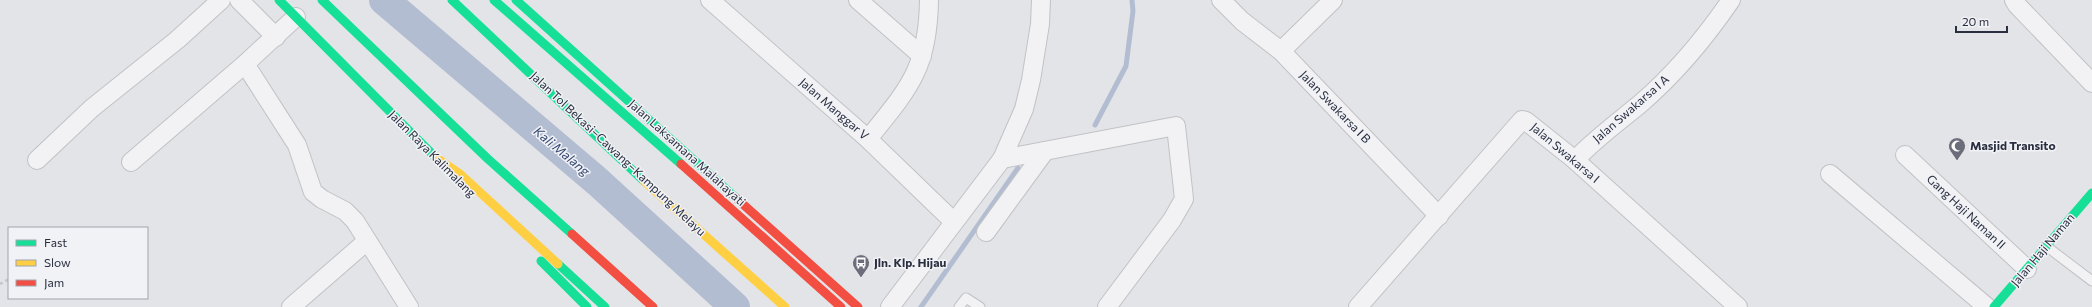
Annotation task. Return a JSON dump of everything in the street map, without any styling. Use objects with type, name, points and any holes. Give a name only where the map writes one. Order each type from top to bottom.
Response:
[{"type":"main road","name":"Jalan Raya Kalimalang","points":[[278,0],[435,158],[587,307]]},
{"type":"main road","points":[[322,0],[488,159],[653,307]]},
{"type":"main road","name":"Jalan Tol Bekasi–Cawang–Kampung Melayu","points":[[452,0],[662,198],[785,307]]},
{"type":"main road","points":[[494,0],[524,28],[618,108],[841,307]]},
{"type":"main road","name":"Jalan Laksamana Malahayati","points":[[516,0],[858,307]]},
{"type":"main road","points":[[435,158],[460,174],[605,307]]},
{"type":"main road","name":"Jalan Haji Naman","points":[[1994,307],[2046,246],[2090,199]]},
{"type":"street","points":[[37,160],[92,108],[177,40],[221,0]]},
{"type":"street","points":[[239,0],[276,36]]},
{"type":"street","name":"Jalan Manggar V","points":[[710,0],[868,139],[954,222]]},
{"type":"street","points":[[858,0],[922,56]]},
{"type":"street","points":[[868,139],[906,91],[922,56],[926,41],[929,0]]},
{"type":"street","points":[[890,307],[1002,159],[1024,108],[1031,80],[1040,24],[1040,0]]},
{"type":"street","name":"Jalan Swakarsa I B","points":[[1221,0],[1242,21],[1281,51],[1439,216]]},
{"type":"street","points":[[1281,51],[1333,0]]},
{"type":"street","name":"Jalan Swakarsa I A","points":[[1575,160],[1596,138],[1639,104],[1663,82],[1697,44],[1731,0]]},
{"type":"street","points":[[2014,0],[2017,5],[2092,83]]},
{"type":"street","points":[[131,162],[245,64],[296,17]]},
{"type":"street","points":[[245,64],[297,145],[313,192],[349,215],[367,240],[409,307]]},
{"type":"street","name":"Jalan Swakarsa I","points":[[1358,307],[1522,120],[1526,121],[1575,160],[1738,307]]},
{"type":"street","points":[[1002,159],[1176,126],[1184,199],[1172,220],[1107,307]]},
{"type":"street","points":[[986,232],[1045,150]]},
{"type":"street","name":"Gang Haji Naman II","points":[[1905,155],[2027,269]]},
{"type":"street","points":[[1830,174],[1987,307]]},
{"type":"street","points":[[291,307],[367,240]]},
{"type":"lane","points":[[2046,246],[2092,281]]},
{"type":"lane","points":[[959,307],[966,298],[980,307]]},
{"type":"waterway","name":"Kali Malang","points":[[384,0],[598,182],[735,307]]},
{"type":"waterway","points":[[1095,125],[1126,66],[1133,11],[1132,0]]},
{"type":"waterway","points":[[921,307],[1018,168]]},
{"type":"traffic: fast","points":[[279,0],[448,170]]},
{"type":"traffic: fast","points":[[322,0],[488,159],[572,234]]},
{"type":"traffic: fast","points":[[452,0],[644,181]]},
{"type":"traffic: fast","points":[[494,0],[681,164]]},
{"type":"traffic: fast","points":[[516,0],[736,198]]},
{"type":"traffic: fast","points":[[1994,307],[2092,193]]},
{"type":"traffic: fast","points":[[541,261],[587,307]]},
{"type":"traffic: fast","points":[[558,264],[605,307]]},
{"type":"traffic: slow","points":[[435,157],[460,174],[558,264]]},
{"type":"traffic: slow","points":[[644,181],[785,307]]},
{"type":"traffic: jam","points":[[681,164],[841,307]]},
{"type":"traffic: jam","points":[[736,198],[858,307]]},
{"type":"traffic: jam","points":[[572,234],[653,307]]},
{"type":"place","name":"Masjid Transito","points":[[1957,161]]},
{"type":"place","name":"Jln. Klp. Hijau","points":[[861,278]]}]
